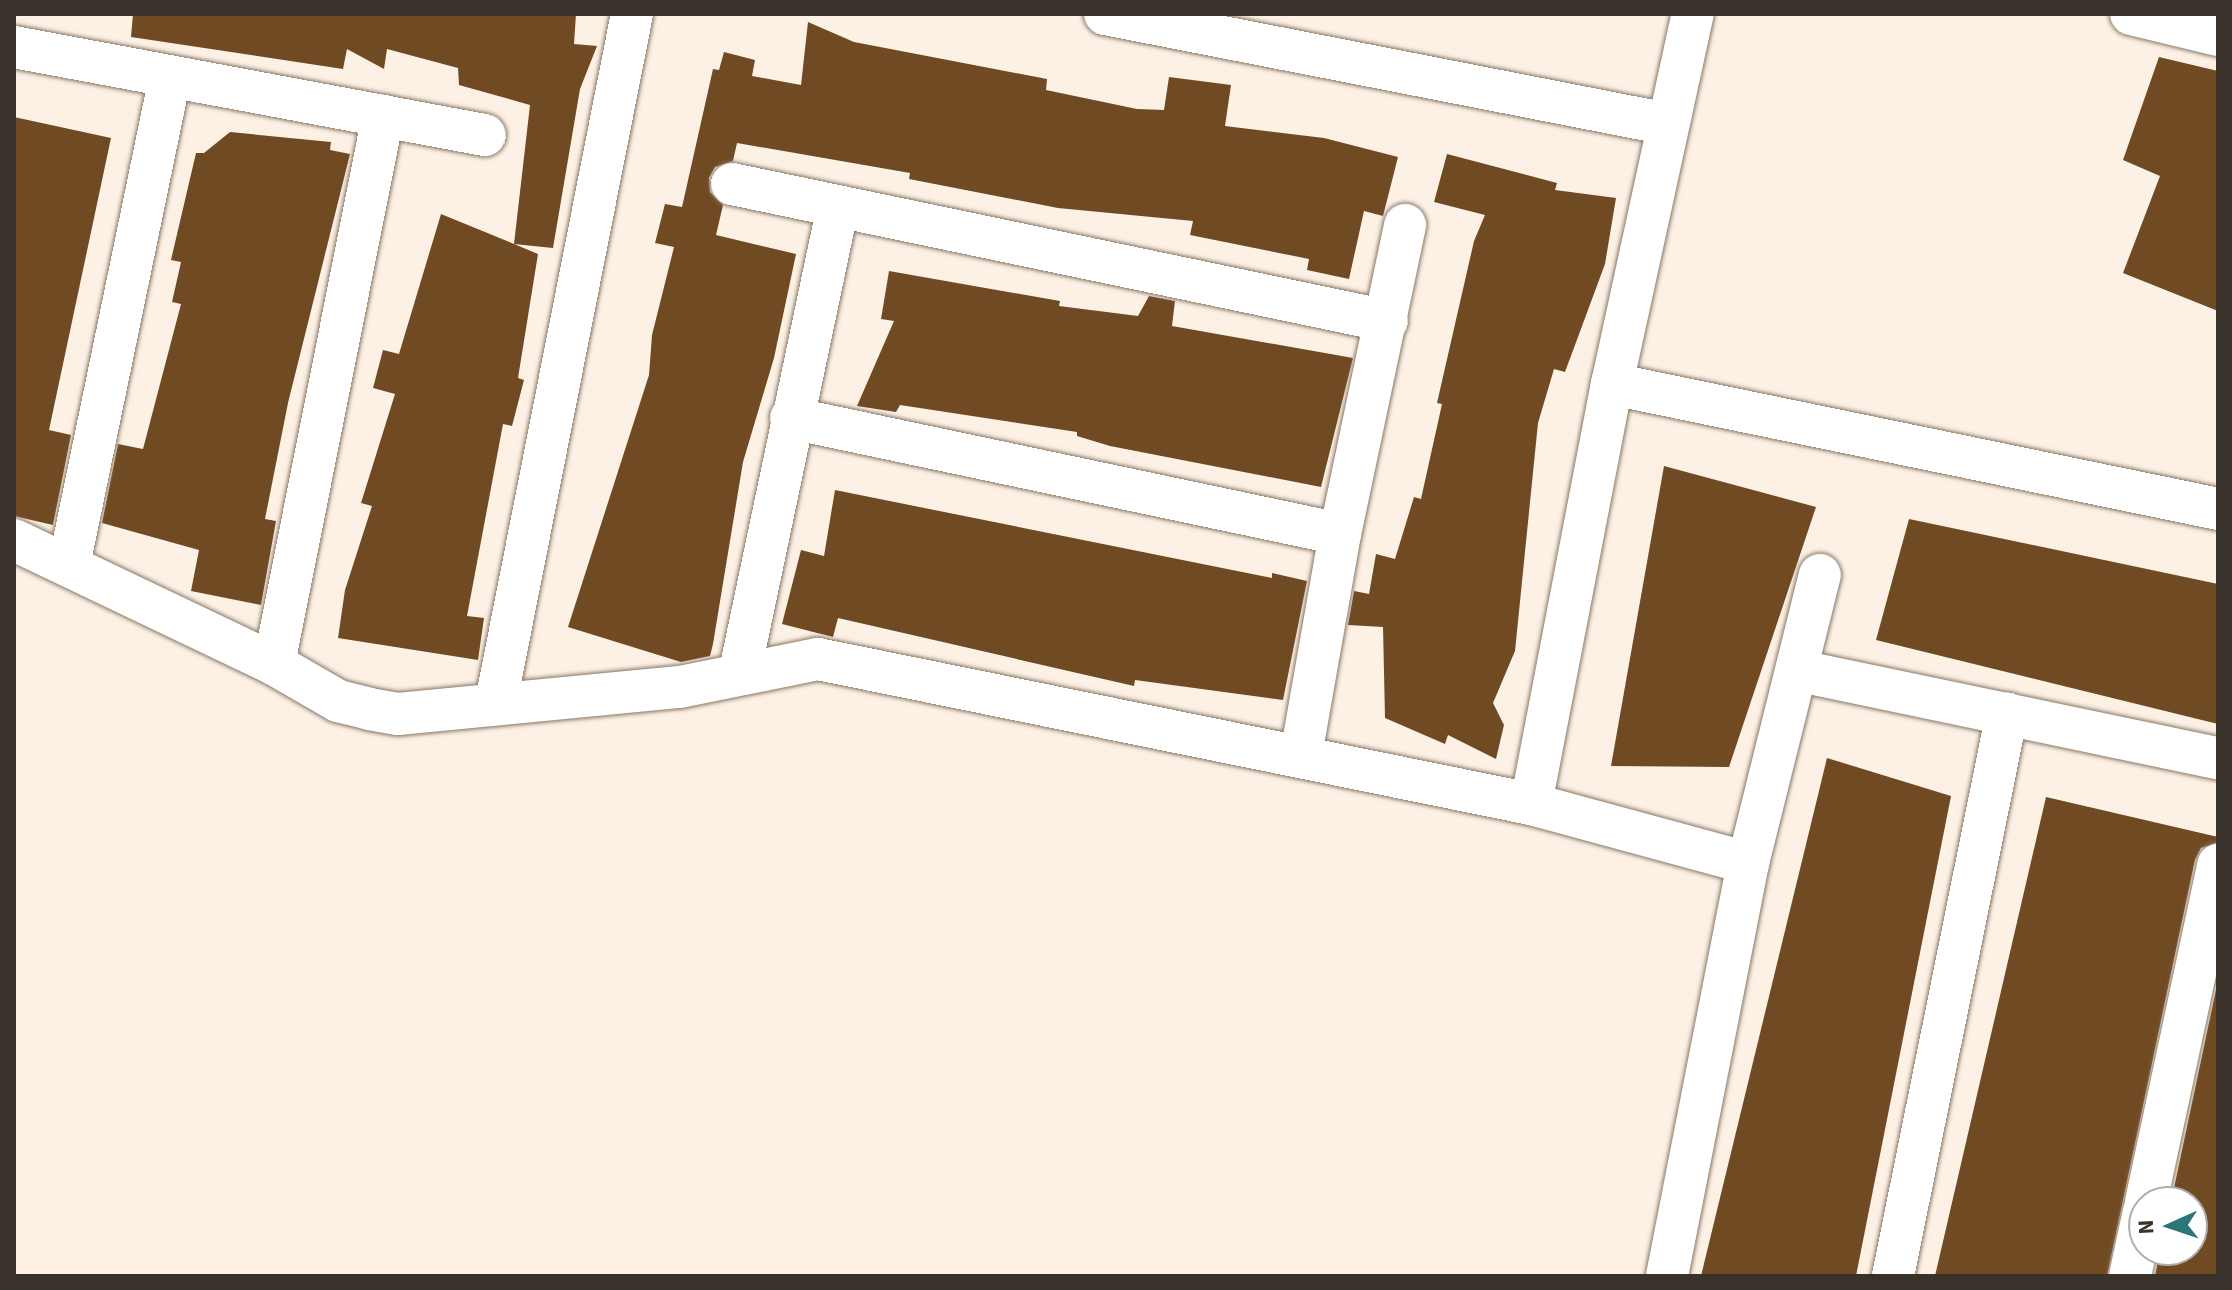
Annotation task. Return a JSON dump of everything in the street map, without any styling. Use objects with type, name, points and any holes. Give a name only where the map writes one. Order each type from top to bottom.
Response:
[{"type":"street","points":[[496,702],[632,14]]},
{"type":"street","points":[[1105,14],[1668,124]]},
{"type":"street","points":[[1531,804],[1612,384],[1693,14]]},
{"type":"street","points":[[2131,14],[2218,35]]},
{"type":"street","points":[[14,47],[485,135]]},
{"type":"street","points":[[69,565],[170,76]]},
{"type":"street","points":[[274,664],[383,116]]},
{"type":"street","points":[[732,184],[1387,321]]},
{"type":"street","points":[[740,671],[838,207]]},
{"type":"street","points":[[1301,755],[1340,534],[1405,225]]},
{"type":"street","points":[[1612,384],[2218,509]]},
{"type":"street","points":[[791,418],[1340,534]]},
{"type":"street","points":[[14,540],[274,664],[338,701],[369,709],[398,714],[496,702],[680,687],[740,671],[818,659],[1531,804],[1748,863]]},
{"type":"street","points":[[1667,1276],[1748,863],[1800,671],[1820,575]]},
{"type":"street","points":[[1800,671],[2218,758]]},
{"type":"street","points":[[1893,1276],[2007,713]]},
{"type":"street","points":[[2149,1186],[2218,865]]},
{"type":"building","points":[[133,14],[576,14],[574,44],[597,46],[580,89],[553,248],[514,244],[530,105],[459,85],[458,68],[387,49],[384,69],[347,49],[343,69],[131,37]]},
{"type":"building","points":[[808,22],[854,42],[1047,79],[1046,90],[1137,109],[1164,110],[1169,77],[1231,85],[1225,126],[1324,138],[1398,157],[1383,216],[1364,211],[1349,279],[1307,270],[1309,259],[1190,235],[1193,221],[1058,208],[909,179],[910,173],[737,143],[733,161],[715,167],[709,178],[710,192],[723,205],[716,235],[796,254],[774,358],[743,462],[710,656],[681,662],[568,627],[649,375],[652,335],[674,247],[655,243],[665,204],[682,207],[713,69],[719,70],[724,52],[755,60],[752,76],[801,85]]},
{"type":"building","points":[[2159,57],[2218,71],[2218,311],[2123,273],[2160,176],[2123,160]]},
{"type":"building","points":[[14,117],[111,138],[49,430],[71,435],[53,525],[14,516]]},
{"type":"building","points":[[230,132],[331,142],[330,150],[350,154],[288,403],[265,519],[276,521],[261,605],[191,591],[199,550],[102,523],[118,444],[143,449],[181,304],[172,302],[181,262],[171,260],[196,153],[204,153]]},
{"type":"building","points":[[1447,154],[1557,183],[1555,190],[1616,198],[1605,264],[1565,372],[1554,369],[1538,423],[1515,651],[1493,703],[1504,725],[1496,759],[1448,735],[1445,744],[1385,718],[1383,627],[1348,625],[1354,591],[1369,594],[1376,554],[1395,559],[1414,497],[1421,499],[1442,404],[1437,403],[1474,241],[1485,215],[1434,202]]},
{"type":"building","points":[[441,214],[538,254],[518,378],[524,380],[512,426],[503,424],[467,616],[484,618],[478,660],[338,638],[345,590],[372,506],[361,503],[395,394],[373,388],[383,350],[399,354]]},
{"type":"building","points":[[889,271],[1060,301],[1059,306],[1138,316],[1149,296],[1175,301],[1172,326],[1353,358],[1321,487],[1110,446],[1077,436],[1077,432],[900,405],[896,412],[857,406],[894,321],[881,319]]},
{"type":"building","points":[[1664,466],[1816,507],[1729,767],[1611,766]]},
{"type":"building","points":[[835,490],[1272,578],[1272,573],[1307,581],[1283,700],[1135,680],[1134,686],[838,618],[833,637],[782,624],[801,550],[824,556]]},
{"type":"building","points":[[1909,519],[2218,584],[2218,724],[1876,640]]},
{"type":"building","points":[[1827,758],[1951,796],[1856,1276],[1701,1276]]},
{"type":"building","points":[[2046,797],[2218,837],[2218,842],[2201,848],[2195,860],[2107,1276],[1935,1276]]},
{"type":"building","points":[[2218,980],[2218,1276],[2155,1276],[2157,1266],[2208,1266],[2208,1186],[2174,1186]]}]
